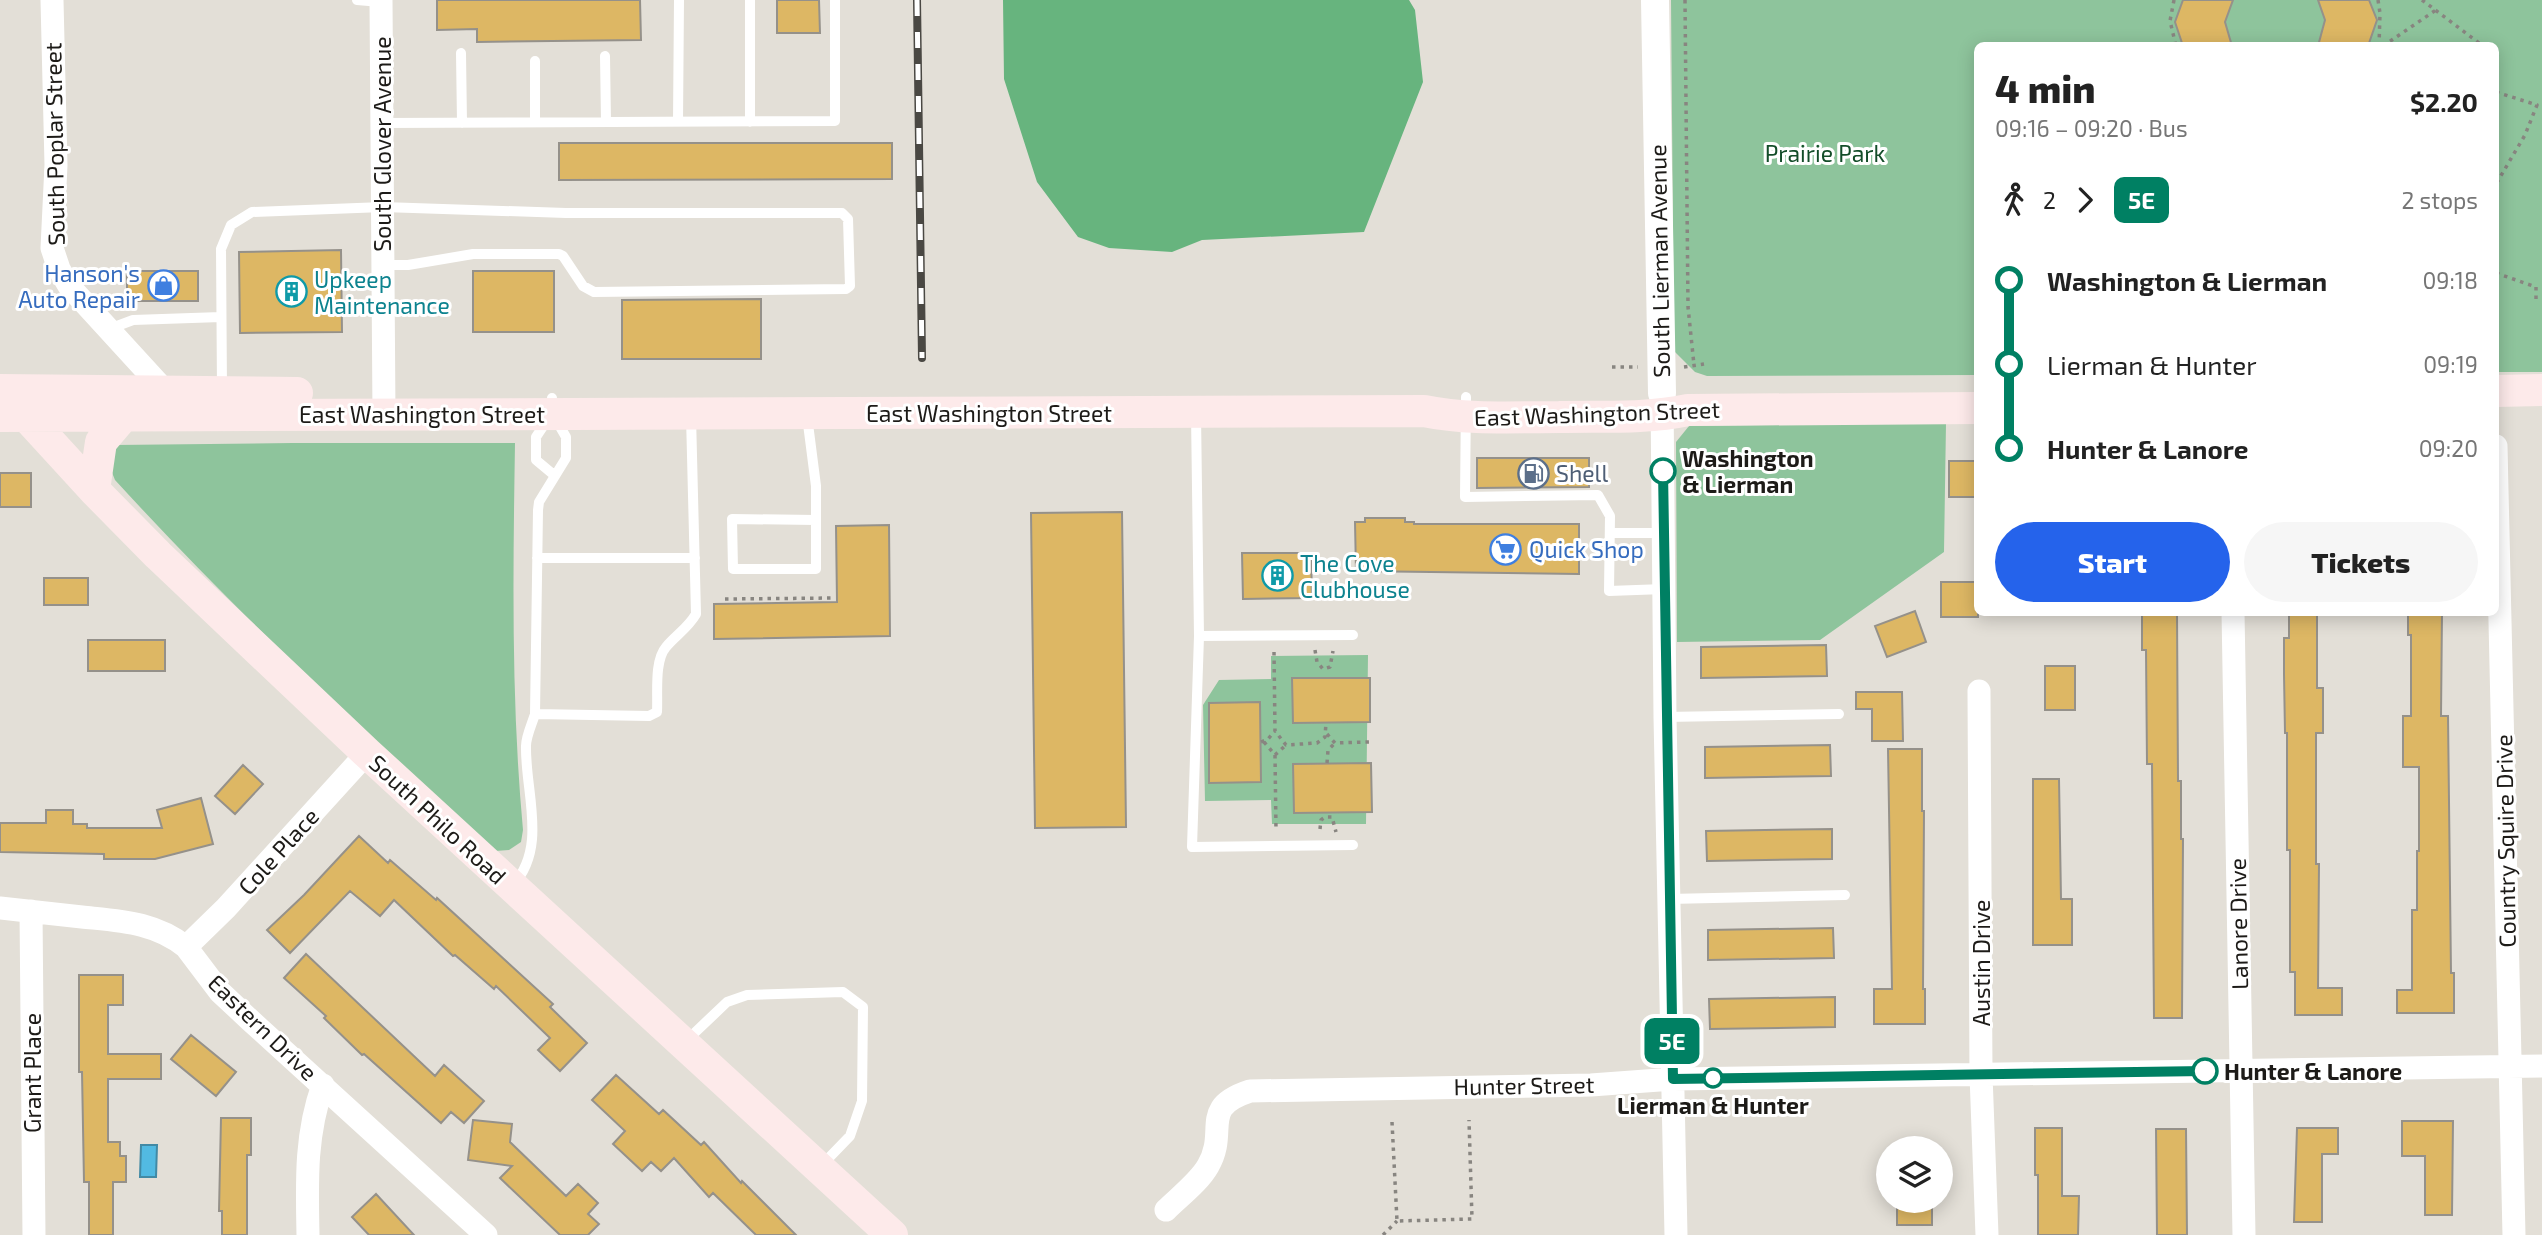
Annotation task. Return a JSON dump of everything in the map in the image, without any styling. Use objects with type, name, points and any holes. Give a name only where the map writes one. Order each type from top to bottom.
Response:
[{"type":"main road","name":"East Washington Street","points":[[1662,404],[1710,390],[1917,389],[1974,393]]},
{"type":"main road","points":[[2499,391],[2542,390]]},
{"type":"main road","name":"East Washington Street","points":[[6,400],[124,415],[222,393],[338,394],[384,406]]},
{"type":"main road","name":"East Washington Street","points":[[6,400],[384,406],[1466,407],[1662,404],[1688,410],[1974,408]]},
{"type":"main road","name":"South Philo Road","points":[[6,400],[158,555],[367,753],[892,1235]]},
{"type":"main road","points":[[2499,405],[2542,405]]},
{"type":"main road","points":[[94,490],[101,442],[124,415]]},
{"type":"street","name":"South Poplar Street","points":[[52,0],[56,165],[52,248],[59,269],[69,286],[109,329],[167,404]]},
{"type":"street","name":"South Lierman Avenue","points":[[1655,0],[1665,717],[1676,1235]]},
{"type":"street","name":"South Glover Avenue","points":[[381,1],[384,406]]},
{"type":"street","name":"Country Squire Drive","points":[[2499,546],[2514,1235]]},
{"type":"street","name":"Lanore Drive","points":[[2233,616],[2244,1235]]},
{"type":"street","name":"Austin Drive","points":[[1979,691],[1981,1075],[1987,1235]]},
{"type":"street","name":"Cole Place","points":[[186,947],[226,908],[367,753]]},
{"type":"street","name":"Eastern Drive","points":[[0,908],[139,923],[162,931],[186,947],[220,992],[486,1235]]},
{"type":"street","name":"Grant Place","points":[[31,911],[34,1235]]},
{"type":"street","name":"Hunter Street","points":[[1166,1210],[1207,1169],[1217,1148],[1218,1115],[1221,1106],[1233,1097],[1250,1091],[1591,1085],[1673,1079],[2542,1066]]},
{"type":"street","points":[[308,1235],[309,1140],[313,1114],[323,1085]]},
{"type":"lane","points":[[357,0],[381,1]]},
{"type":"lane","points":[[678,122],[679,0]]},
{"type":"lane","points":[[750,0],[750,122]]},
{"type":"lane","points":[[382,123],[835,121],[835,0]]},
{"type":"lane","points":[[461,53],[462,123]]},
{"type":"lane","points":[[605,56],[606,122]]},
{"type":"lane","points":[[535,61],[535,122]]},
{"type":"lane","points":[[222,393],[221,249],[231,225],[252,212],[383,207],[566,213],[842,213],[849,219],[850,286],[846,289],[594,292],[583,286],[564,256],[559,254],[473,254],[408,265],[383,265]]},
{"type":"lane","points":[[109,329],[133,320],[221,317]]},
{"type":"lane","points":[[552,405],[536,437],[536,460],[554,475]]},
{"type":"lane","points":[[511,887],[522,875],[531,852],[533,828],[526,743],[535,714],[539,502],[566,458],[566,437],[552,405]]},
{"type":"lane","points":[[1196,405],[1199,636],[1192,847],[1353,845]]},
{"type":"lane","points":[[535,714],[649,716],[657,712],[659,665],[664,648],[690,626],[696,614],[691,406]]},
{"type":"lane","points":[[806,406],[816,486],[816,520],[816,569],[733,569],[732,519],[816,520]]},
{"type":"lane","points":[[1466,407],[1465,497],[1598,495],[1610,516],[1609,591],[1664,590]]},
{"type":"lane","points":[[1610,533],[1664,533]]},
{"type":"lane","points":[[537,558],[695,558]]},
{"type":"lane","points":[[1199,636],[1353,635]]},
{"type":"lane","points":[[1665,717],[1839,714]]},
{"type":"lane","points":[[1669,899],[1845,895]]},
{"type":"lane","points":[[683,1044],[727,1002],[747,995],[843,992],[863,1007],[862,1101],[850,1136],[819,1168]]},
{"type":"path","points":[[1685,0],[1691,366],[1704,364]]},
{"type":"path","points":[[2174,0],[2170,21],[2175,42]]},
{"type":"path","points":[[2378,0],[2381,42]]},
{"type":"path","points":[[2422,0],[2478,42]]},
{"type":"path","points":[[2387,42],[2436,10]]},
{"type":"path","points":[[2499,93],[2537,106],[2525,135],[2499,179]]},
{"type":"path","points":[[2499,274],[2536,286],[2536,303]]},
{"type":"path","points":[[1612,367],[1629,367]]},
{"type":"path","points":[[725,599],[834,598]]},
{"type":"path","points":[[1315,635],[1315,656],[1323,669],[1330,667],[1332,661],[1333,635]]},
{"type":"path","points":[[1274,636],[1275,731],[1286,745]]},
{"type":"path","points":[[1275,755],[1286,745],[1322,741],[1326,723]]},
{"type":"path","points":[[1275,731],[1262,742],[1275,755],[1276,846]]},
{"type":"path","points":[[1326,732],[1335,743]]},
{"type":"path","points":[[1335,743],[1369,742]]},
{"type":"path","points":[[1317,743],[1327,754]]},
{"type":"path","points":[[1327,763],[1327,754],[1335,743]]},
{"type":"path","points":[[1383,1235],[1397,1221],[1472,1219],[1469,1121]]},
{"type":"path","points":[[1392,1122],[1397,1221]]},
{"type":"green space","points":[[1003,0],[1409,0],[1415,10],[1423,82],[1364,232],[1202,240],[1172,252],[1109,248],[1078,237],[1037,182],[1004,79]]},
{"type":"green space","name":"Prairie Park","points":[[1671,0],[2542,0],[2542,372],[2499,372],[2499,42],[1974,42],[1974,375],[1707,376],[1695,372],[1674,351]]},
{"type":"green space","points":[[1946,423],[1944,552],[1820,640],[1677,642],[1676,442],[1689,426]]},
{"type":"green space","points":[[515,443],[515,685],[523,830],[521,842],[509,850],[495,851],[349,716],[253,624],[160,529],[115,480],[111,470],[115,445]]},
{"type":"green space","points":[[1368,655],[1366,824],[1272,824],[1271,800],[1205,801],[1203,705],[1219,680],[1271,679],[1271,656]]},
{"type":"water","points":[[141,1145],[157,1145],[156,1177],[140,1177]]},
{"type":"building","points":[[437,0],[640,0],[641,40],[477,42],[477,29],[437,30]]},
{"type":"building","points":[[777,0],[819,0],[820,33],[777,33]]},
{"type":"building","points":[[2183,0],[2233,0],[2225,22],[2231,42],[2182,42],[2175,22]]},
{"type":"building","points":[[2318,0],[2369,0],[2377,20],[2369,42],[2319,42],[2325,20]]},
{"type":"building","points":[[559,143],[892,143],[892,179],[559,180]]},
{"type":"building","name":"Upkeep Maintenance","points":[[341,250],[342,332],[240,333],[239,252]]},
{"type":"building","name":"Hanson's Auto Repair","points":[[127,271],[198,271],[198,301],[127,301]]},
{"type":"building","points":[[473,271],[554,271],[554,332],[473,332]]},
{"type":"building","points":[[761,299],[761,359],[622,359],[622,300]]},
{"type":"building","name":"Shell","points":[[1477,458],[1589,458],[1589,487],[1477,488]]},
{"type":"building","points":[[1949,461],[1974,461],[1974,497],[1949,497]]},
{"type":"building","points":[[0,473],[31,473],[31,507],[0,507]]},
{"type":"building","points":[[1122,512],[1126,827],[1035,828],[1031,513]]},
{"type":"building","name":"Quick Shop","points":[[1365,518],[1405,518],[1405,522],[1414,524],[1579,524],[1579,574],[1356,571],[1355,522],[1365,522]]},
{"type":"building","points":[[889,525],[890,636],[714,639],[714,604],[837,602],[836,526]]},
{"type":"building","name":"The Cove Clubhouse","points":[[1242,553],[1311,553],[1312,598],[1243,599]]},
{"type":"building","points":[[44,578],[88,578],[88,605],[44,605]]},
{"type":"building","points":[[1941,582],[1974,582],[1974,616],[1978,617],[1941,617]]},
{"type":"building","points":[[1915,611],[1926,642],[1887,657],[1875,626]]},
{"type":"building","points":[[2142,616],[2177,616],[2178,781],[2181,781],[2183,839],[2182,1018],[2154,1018],[2152,764],[2147,764],[2146,650],[2142,650]]},
{"type":"building","points":[[2289,616],[2317,616],[2317,688],[2323,688],[2323,733],[2316,733],[2318,988],[2342,988],[2342,1015],[2295,1015],[2295,972],[2290,972],[2290,850],[2287,850],[2284,674],[2284,638],[2289,638]]},
{"type":"building","points":[[2408,616],[2442,616],[2441,716],[2448,716],[2451,973],[2454,973],[2454,1013],[2397,1013],[2397,990],[2412,990],[2412,910],[2417,910],[2419,851],[2419,767],[2403,767],[2403,716],[2411,716],[2411,635],[2408,635]]},
{"type":"building","points":[[88,640],[165,640],[165,671],[88,671]]},
{"type":"building","points":[[1826,645],[1827,676],[1701,678],[1701,647]]},
{"type":"building","points":[[2045,666],[2075,666],[2075,710],[2045,710]]},
{"type":"building","points":[[1292,678],[1370,678],[1370,722],[1293,723]]},
{"type":"building","points":[[1856,692],[1902,692],[1903,741],[1872,741],[1872,709],[1856,709]]},
{"type":"building","points":[[1260,702],[1261,782],[1209,783],[1209,703]]},
{"type":"building","points":[[1830,745],[1831,776],[1705,778],[1705,747]]},
{"type":"building","points":[[1888,749],[1922,749],[1925,1024],[1874,1024],[1874,989],[1892,989]]},
{"type":"building","points":[[1371,763],[1372,812],[1294,813],[1293,764]]},
{"type":"building","points":[[243,765],[263,784],[235,814],[215,796]]},
{"type":"building","points":[[2033,779],[2059,779],[2061,899],[2072,899],[2072,945],[2033,945]]},
{"type":"building","points":[[201,798],[213,844],[155,859],[104,859],[104,854],[0,852],[0,823],[46,823],[46,810],[73,810],[73,824],[87,824],[87,828],[162,828],[157,810]]},
{"type":"building","points":[[1832,829],[1832,859],[1707,861],[1706,831]]},
{"type":"building","points":[[359,836],[388,863],[390,860],[436,900],[437,898],[553,1004],[550,1007],[587,1043],[560,1071],[538,1050],[550,1038],[496,986],[494,989],[453,956],[394,900],[380,916],[350,891],[290,953],[267,930]]},
{"type":"building","points":[[1833,928],[1834,958],[1708,960],[1708,930]]},
{"type":"building","points":[[306,954],[435,1076],[444,1065],[484,1101],[464,1123],[451,1112],[441,1123],[362,1055],[324,1018],[326,1016],[284,978]]},
{"type":"building","points":[[79,975],[123,975],[123,1005],[108,1005],[108,1054],[161,1054],[161,1079],[108,1079],[108,1142],[120,1142],[120,1156],[126,1156],[126,1182],[113,1182],[113,1235],[89,1235],[89,1182],[84,1182],[82,1072],[79,1072]]},
{"type":"building","points":[[1835,997],[1835,1027],[1710,1029],[1709,999]]},
{"type":"building","points":[[191,1035],[236,1072],[216,1096],[171,1059]]},
{"type":"building","points":[[616,1075],[659,1114],[663,1110],[701,1145],[704,1142],[741,1183],[742,1181],[796,1235],[756,1235],[713,1193],[709,1197],[674,1158],[661,1171],[651,1162],[642,1171],[613,1144],[625,1131],[592,1100]]},
{"type":"building","points":[[221,1118],[251,1118],[251,1155],[247,1155],[247,1235],[222,1235],[222,1211],[219,1211]]},
{"type":"building","points":[[473,1120],[512,1124],[510,1142],[566,1196],[578,1184],[598,1203],[588,1214],[599,1224],[588,1235],[560,1235],[500,1178],[512,1166],[468,1160]]},
{"type":"building","points":[[2402,1121],[2453,1121],[2452,1215],[2425,1215],[2425,1156],[2402,1156]]},
{"type":"building","points":[[2035,1128],[2062,1128],[2062,1196],[2079,1196],[2078,1235],[2038,1235]]},
{"type":"building","points":[[2297,1128],[2338,1128],[2338,1154],[2322,1154],[2322,1222],[2294,1222]]},
{"type":"building","points":[[2156,1129],[2186,1129],[2187,1235],[2157,1235]]},
{"type":"building","points":[[376,1194],[414,1235],[369,1235],[352,1217]]},
{"type":"building","points":[[1897,1213],[1932,1213],[1932,1225],[1897,1225]]},
{"type":"railway","points":[[917,0],[922,358]]},
{"type":"bus line","name":"5E","points":[[1663,471],[1673,1079],[2205,1071]]},
{"type":"place","name":"Hanson's Auto Repair","points":[[163,286]]},
{"type":"place","name":"Upkeep Maintenance","points":[[291,292]]},
{"type":"place","name":"Washington & Lierman","points":[[1663,471]]},
{"type":"place","name":"Shell","points":[[1533,473]]},
{"type":"place","name":"Quick Shop","points":[[1506,549]]},
{"type":"place","name":"The Cove Clubhouse","points":[[1277,576]]},
{"type":"place","name":"Hunter & Lanore","points":[[2205,1071]]},
{"type":"place","name":"Lierman & Hunter","points":[[1713,1078]]}]
